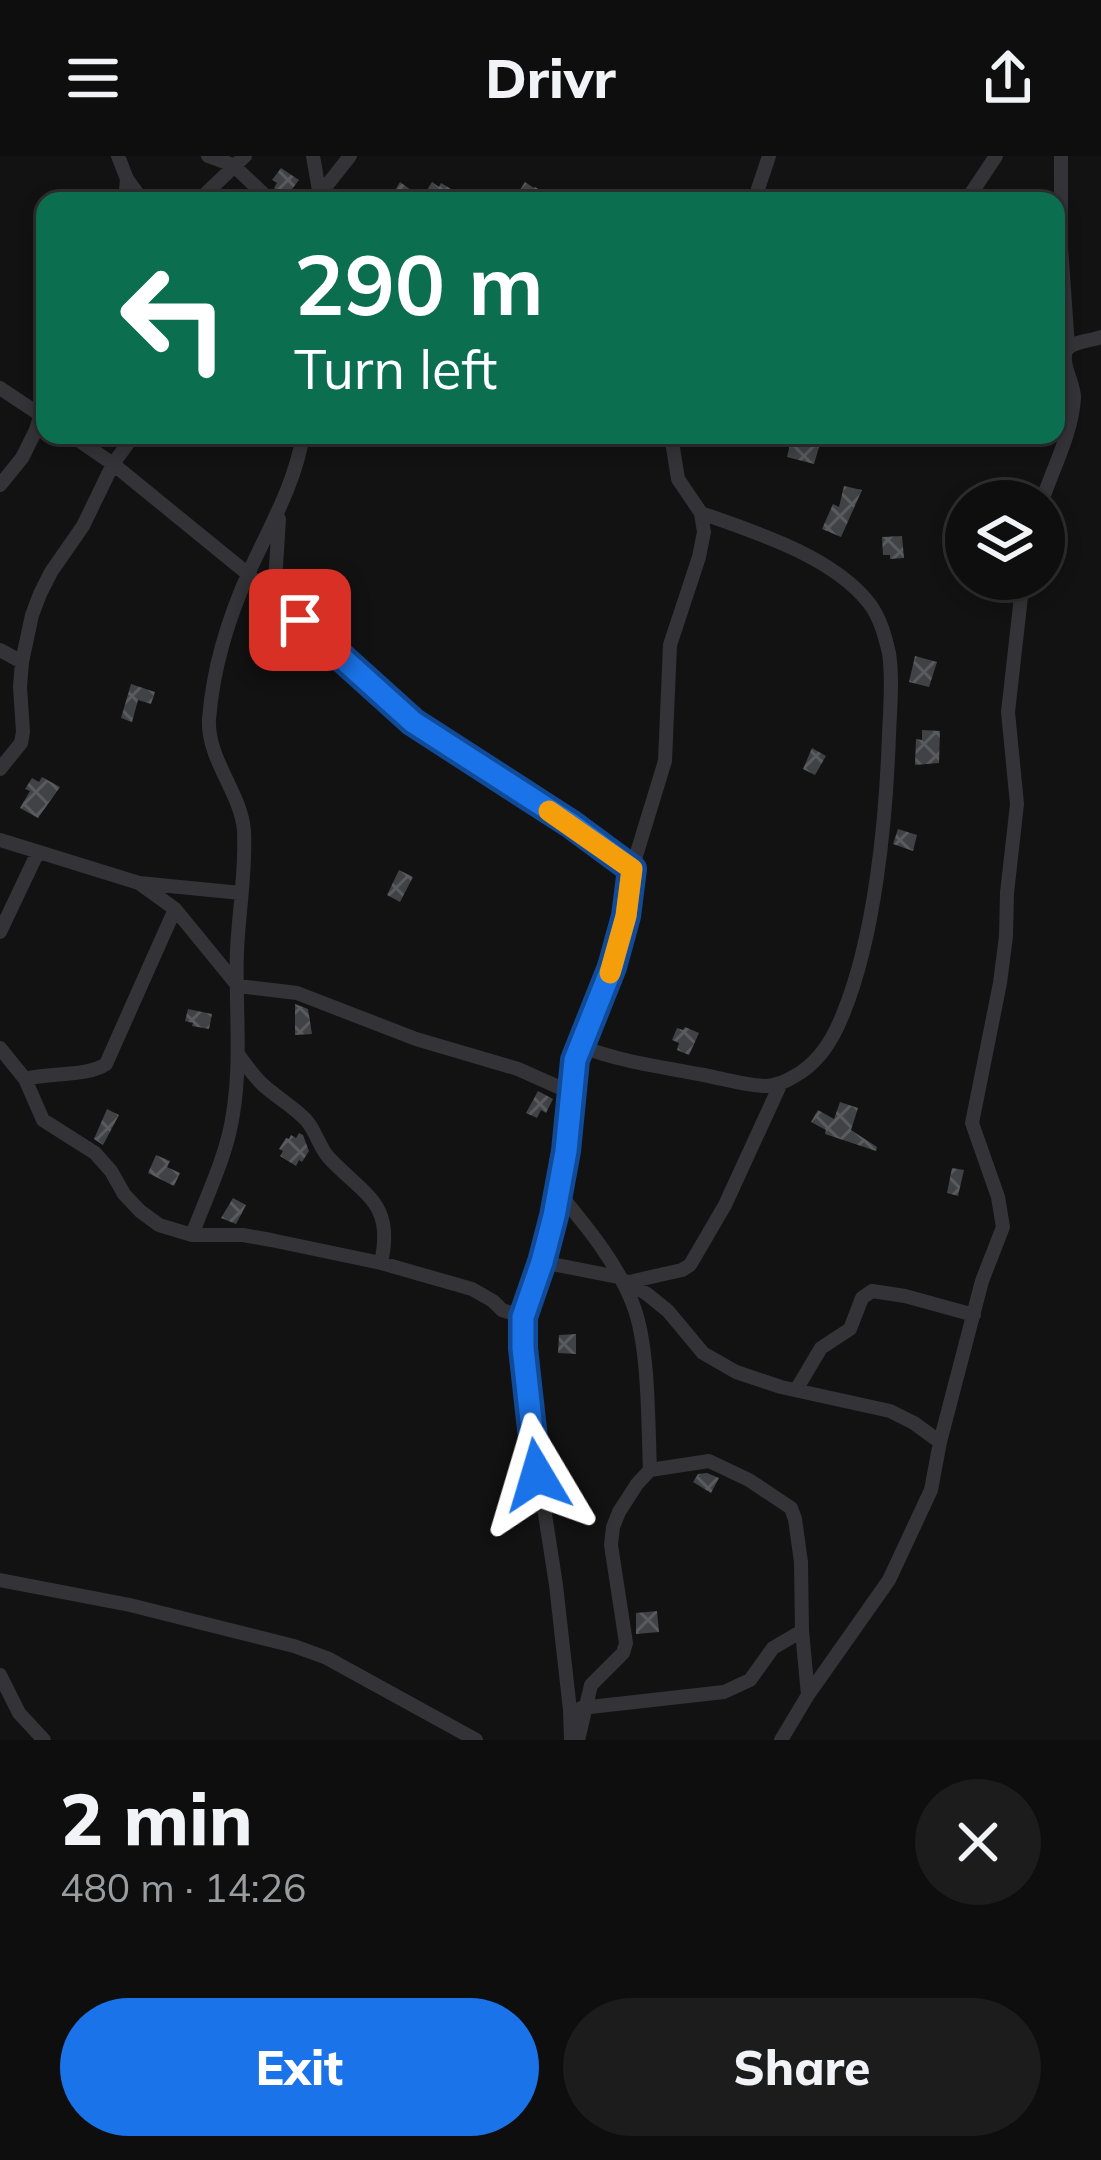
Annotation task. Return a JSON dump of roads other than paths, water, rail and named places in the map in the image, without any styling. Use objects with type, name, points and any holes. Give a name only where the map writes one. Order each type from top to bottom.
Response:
[{"type":"street","points":[[118,156],[136,192]]},
{"type":"street","points":[[208,156],[239,160],[264,192]]},
{"type":"street","points":[[313,156],[318,192]]},
{"type":"street","points":[[323,192],[350,156]]},
{"type":"street","points":[[757,192],[770,156]]},
{"type":"street","points":[[972,192],[995,156]]},
{"type":"street","points":[[1060,156],[1060,192]]},
{"type":"street","points":[[207,192],[239,160]]},
{"type":"street","points":[[126,192],[127,179]]},
{"type":"street","points":[[1065,304],[1065,361],[1075,391],[1065,434]]},
{"type":"street","points":[[1068,347],[1101,337]]},
{"type":"street","points":[[0,388],[36,406]]},
{"type":"street","points":[[0,485],[22,458],[36,430]]},
{"type":"street","points":[[83,444],[248,574],[413,722],[632,869]]},
{"type":"street","points":[[0,769],[21,742],[22,662],[40,594],[127,444]]},
{"type":"street","points":[[192,1234],[224,1152],[233,1115],[238,1054],[243,826],[208,726],[218,664],[248,574],[279,512],[302,444]]},
{"type":"street","points":[[574,1740],[529,1411],[523,1317],[558,1192],[580,1046],[612,967],[632,869],[665,761],[670,645],[704,532],[701,513],[678,479],[674,444]]},
{"type":"street","points":[[1049,480],[1062,444]]},
{"type":"street","points":[[274,598],[279,512]]},
{"type":"street","points":[[580,1046],[630,1062],[753,1085],[781,1083],[799,1075],[828,1045],[856,979],[867,933],[884,807],[890,712],[890,657],[876,616],[855,587],[822,565],[779,542],[701,513]]},
{"type":"street","points":[[781,1740],[889,1580],[931,1490],[982,1281],[1003,1227],[998,1197],[972,1123],[1006,936],[1017,804],[1008,712],[1021,600]]},
{"type":"street","points":[[0,650],[22,662]]},
{"type":"street","points":[[0,840],[139,884],[241,893]]},
{"type":"street","points":[[0,932],[37,854]]},
{"type":"street","points":[[139,884],[175,909],[238,986],[297,993],[416,1039],[518,1069],[572,1094]]},
{"type":"street","points":[[26,1079],[46,1073],[92,1072],[106,1064],[175,909]]},
{"type":"street","points":[[0,1048],[26,1079],[39,1115],[104,1161],[124,1194],[159,1225],[192,1234],[243,1235],[381,1263],[472,1289],[507,1313],[523,1317]]},
{"type":"street","points":[[238,1054],[262,1085],[304,1117],[325,1154],[364,1190],[384,1221],[381,1263]]},
{"type":"street","points":[[542,1262],[624,1279],[690,1265],[725,1205],[781,1083]]},
{"type":"street","points":[[558,1192],[624,1279],[636,1315],[650,1470]]},
{"type":"street","points":[[624,1279],[668,1311],[703,1353],[736,1372],[890,1411],[940,1442]]},
{"type":"street","points":[[796,1390],[821,1348],[850,1329],[862,1298],[872,1291],[974,1315]]},
{"type":"street","points":[[574,1740],[595,1680],[625,1649],[611,1545],[613,1527],[626,1500],[650,1470],[709,1460],[791,1508],[801,1562],[808,1695]]},
{"type":"street","points":[[0,1580],[130,1605],[294,1646],[327,1658],[476,1740]]},
{"type":"street","points":[[570,1710],[724,1692],[750,1680],[773,1648],[802,1631]]},
{"type":"street","points":[[0,1676],[20,1713],[44,1740]]}]
